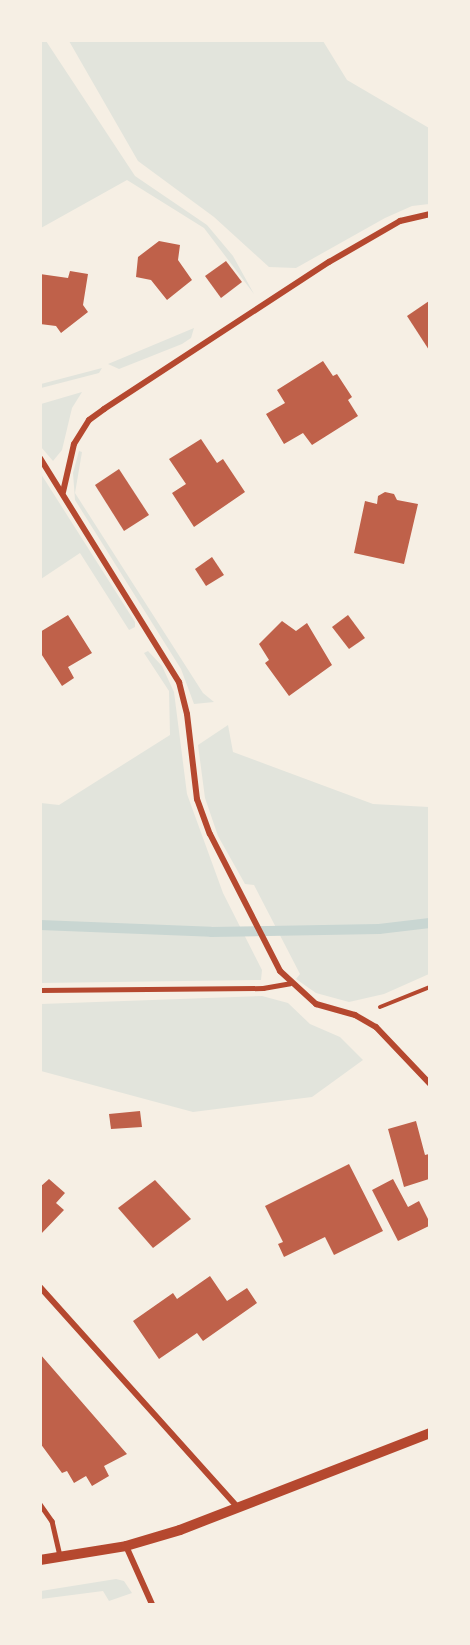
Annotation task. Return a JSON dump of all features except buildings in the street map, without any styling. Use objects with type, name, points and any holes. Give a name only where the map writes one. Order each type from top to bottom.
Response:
[{"type":"street","points":[[63,492],[74,444],[90,420],[104,409],[329,262],[400,221],[429,214]]},
{"type":"street","points":[[40,458],[179,682],[187,714],[197,799],[225,863],[280,970],[290,983],[316,1004],[355,1015],[391,1039],[429,1084]]},
{"type":"street","points":[[40,1287],[238,1508]]},
{"type":"street","points":[[40,1560],[126,1546],[238,1508],[429,1433]]},
{"type":"street","points":[[126,1546],[152,1605]]},
{"type":"lane","points":[[40,990],[270,988],[290,983]]},
{"type":"lane","points":[[40,1504],[52,1521],[60,1557]]},
{"type":"path","points":[[355,1015],[429,987]]},
{"type":"shaded area","points":[[40,41],[46,41],[135,176],[207,225],[233,256],[254,294],[204,228],[127,180],[41,228]]},
{"type":"shaded area","points":[[69,41],[323,41],[347,80],[429,128],[429,204],[412,206],[385,218],[296,268],[269,267],[214,217],[138,161]]},
{"type":"shaded area","points":[[194,328],[191,338],[182,344],[119,369],[108,364]]},
{"type":"shaded area","points":[[102,368],[99,373],[41,388],[41,384]]},
{"type":"shaded area","points":[[82,392],[72,408],[62,450],[53,461],[41,447],[41,404]]},
{"type":"shaded area","points":[[79,451],[82,452],[75,493],[203,693],[214,702],[194,704],[181,669],[75,500],[73,473]]},
{"type":"shaded area","points":[[41,474],[135,622],[135,627],[129,630],[80,553],[41,579]]},
{"type":"shaded area","points":[[148,651],[162,666],[174,692],[187,794],[223,893],[262,970],[261,980],[41,983],[41,803],[59,805],[170,735],[169,691],[144,653]]},
{"type":"shaded area","points":[[228,725],[233,752],[373,804],[429,807],[429,974],[384,994],[349,1002],[316,993],[296,979],[300,974],[254,885],[245,884],[218,836],[205,798],[198,745]]},
{"type":"shaded area","points":[[262,996],[288,1003],[310,1024],[340,1037],[363,1060],[312,1097],[193,1112],[41,1071],[41,1004]]},
{"type":"shaded area","points":[[116,1579],[124,1581],[132,1593],[109,1601],[103,1591],[41,1599],[41,1591]]},
{"type":"waterway","points":[[40,925],[211,932],[379,929],[430,923]]}]
